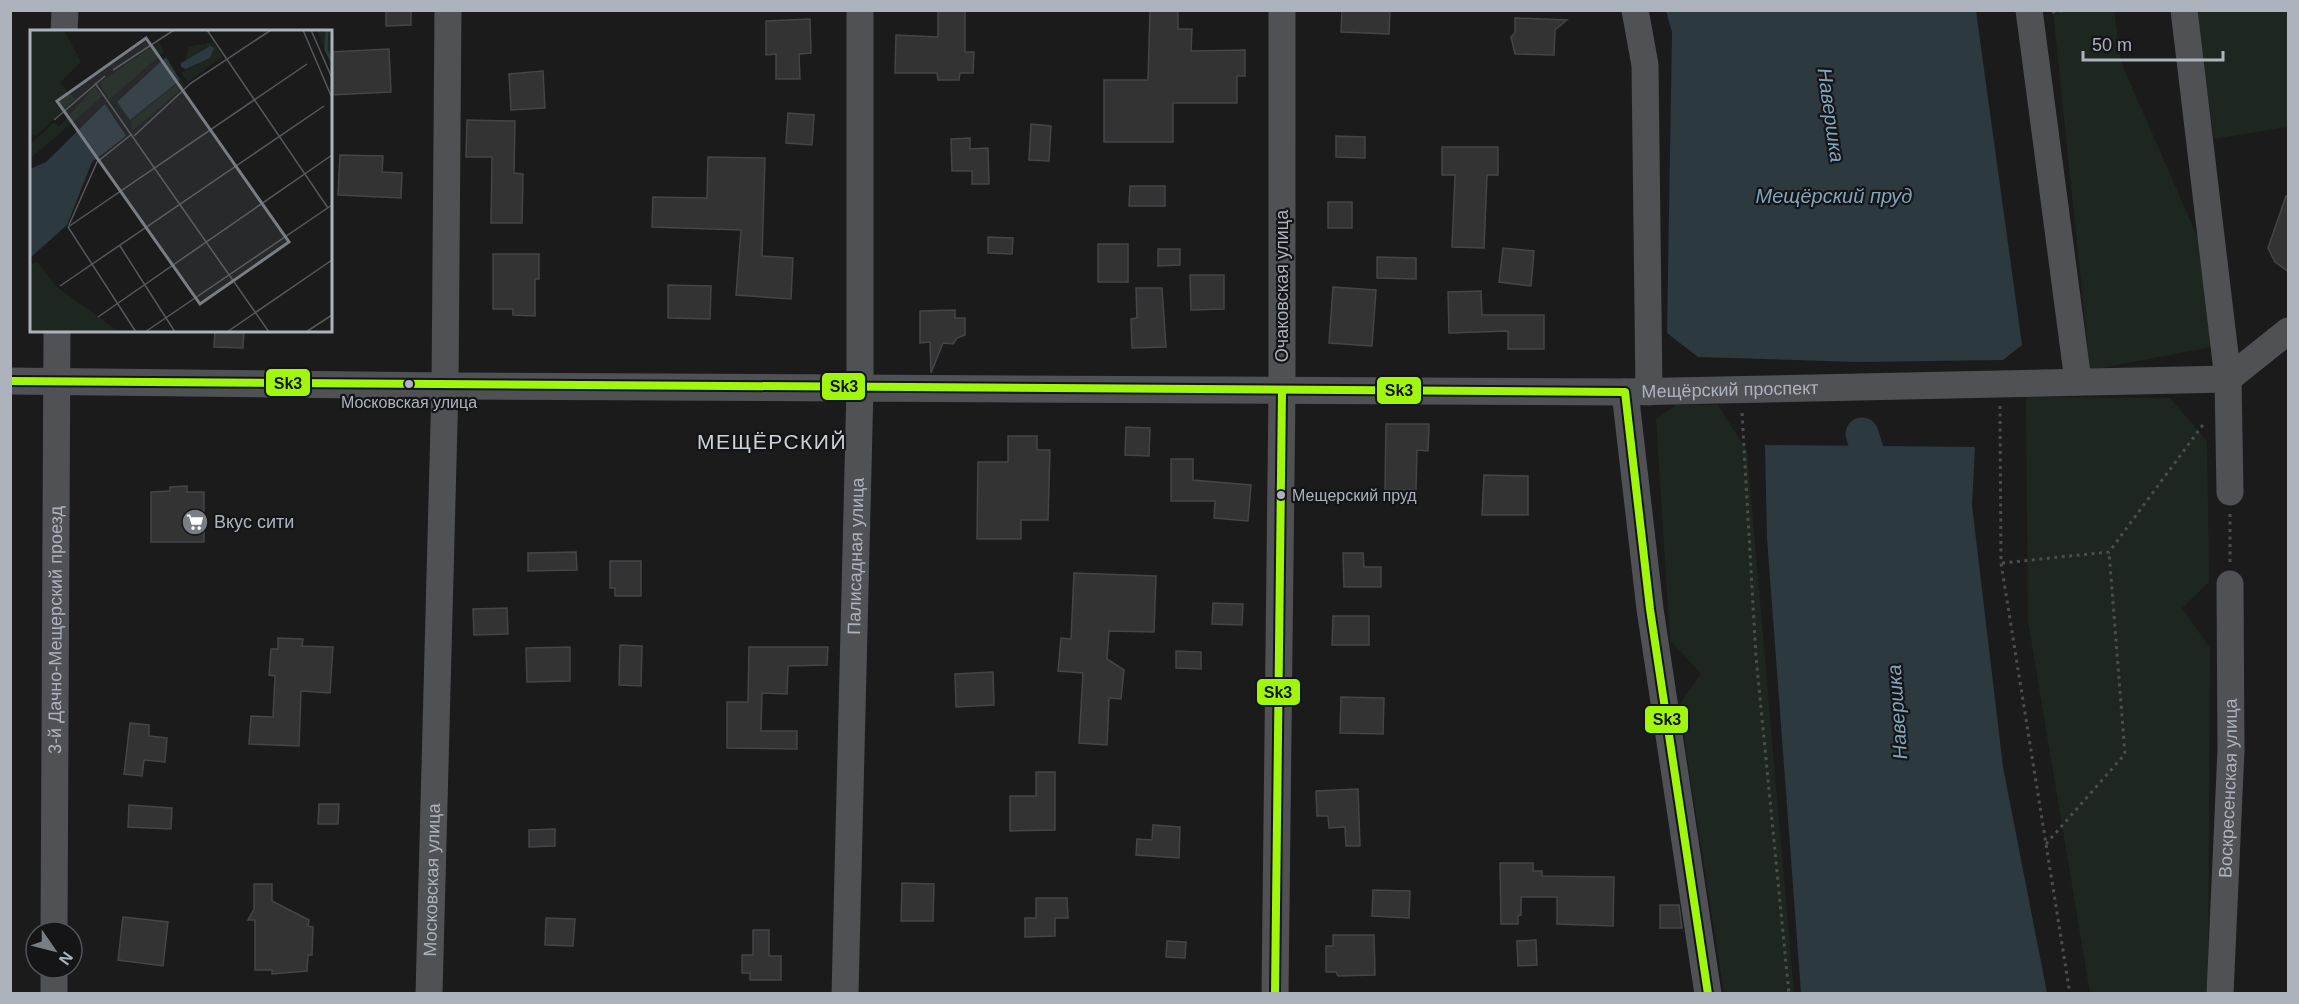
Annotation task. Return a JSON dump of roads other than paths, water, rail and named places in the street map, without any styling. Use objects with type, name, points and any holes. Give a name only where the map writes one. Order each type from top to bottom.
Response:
[{"type":"street","points":[[64,30],[65,10]]},
{"type":"street","name":"Московская улица","points":[[429,993],[445,386],[448,10]]},
{"type":"street","name":"Палисадная улица","points":[[845,993],[860,388],[860,10]]},
{"type":"street","name":"Очаковская улица","points":[[1275,993],[1282,390],[1282,10]]},
{"type":"street","points":[[1635,10],[1645,65],[1637,392],[1650,609],[1708,993]]},
{"type":"street","points":[[2029,10],[2078,381]]},
{"type":"street","points":[[2184,10],[2228,378],[2230,492]]},
{"type":"street","points":[[2228,378],[2289,331]]},
{"type":"street","name":"3-й Дачно-Мещерский проезд","points":[[54,920],[57,332]]},
{"type":"street","name":"Мещёрский проспект","points":[[10,381],[445,386],[1637,392],[2228,378]]},
{"type":"street","name":"Воскресенская улица","points":[[2220,993],[2231,750],[2230,584]]},
{"type":"water","name":"Мещёрский пруд","points":[[1666,11],[1976,11],[2022,345],[2003,360],[1859,362],[1698,357],[1667,333],[1672,32]]},
{"type":"water","points":[[1765,445],[1975,447],[1972,505],[2003,767],[2047,993],[1801,993],[1767,538]]},
{"type":"waterway","name":"Навершка","points":[[1862,434],[1873,468],[1876,490]]},
{"type":"place","name":"Московская улица","points":[[409,384]]},
{"type":"place","name":"Мещерский пруд","points":[[1281,495]]},
{"type":"place","name":"Вкус сити","points":[[195,522]]},
{"type":"district","name":"МЕЩЁРСКИЙ","points":[[772,442]]}]
